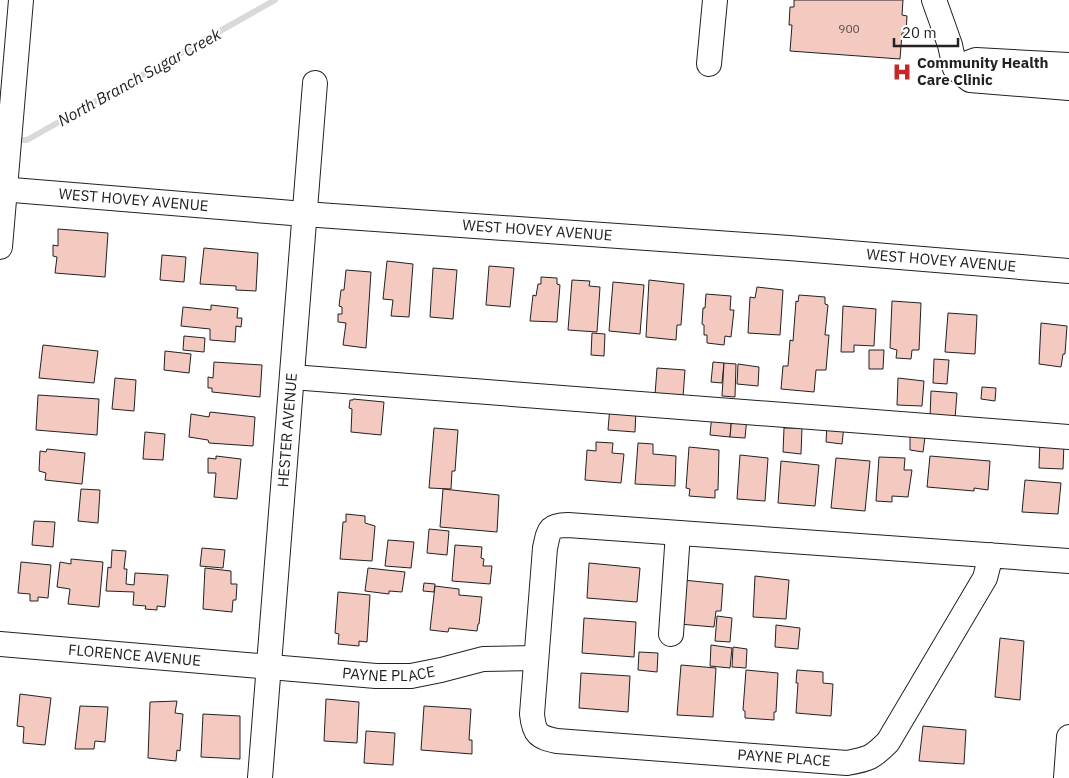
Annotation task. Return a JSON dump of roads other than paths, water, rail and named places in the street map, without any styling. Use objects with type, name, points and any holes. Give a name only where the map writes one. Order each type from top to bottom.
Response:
[{"type":"street","points":[[0,247],[3,190],[8,161],[21,0]]},
{"type":"street","points":[[710,64],[715,0]]},
{"type":"street","points":[[934,0],[950,45],[955,68],[970,80],[1069,88]]},
{"type":"street","points":[[955,68],[976,60],[1069,65]]},
{"type":"street","name":"HESTER AVENUE","points":[[260,778],[314,83]]},
{"type":"street","name":"WEST HOVEY AVENUE","points":[[3,190],[1069,271]]},
{"type":"street","points":[[292,377],[1069,437]]},
{"type":"street","name":"PAYNE PLACE","points":[[991,555],[985,578],[888,742],[873,757],[866,760],[847,763],[557,741],[544,738],[536,733],[533,727],[532,714],[545,548],[550,529],[556,525],[568,524],[678,533],[991,555],[1069,561]]},
{"type":"street","points":[[671,634],[678,533]]},
{"type":"street","name":"FLORENCE AVENUE","points":[[0,644],[269,667]]},
{"type":"street","name":"PAYNE PLACE","points":[[269,667],[376,676],[410,676],[483,659],[536,658]]},
{"type":"street","points":[[1066,778],[1069,737]]},
{"type":"waterway","name":"North Branch Sugar Creek","points":[[14,140],[27,140],[275,0]]},
{"type":"place","name":"Community Health Care Clinic","points":[[902,72]]}]
